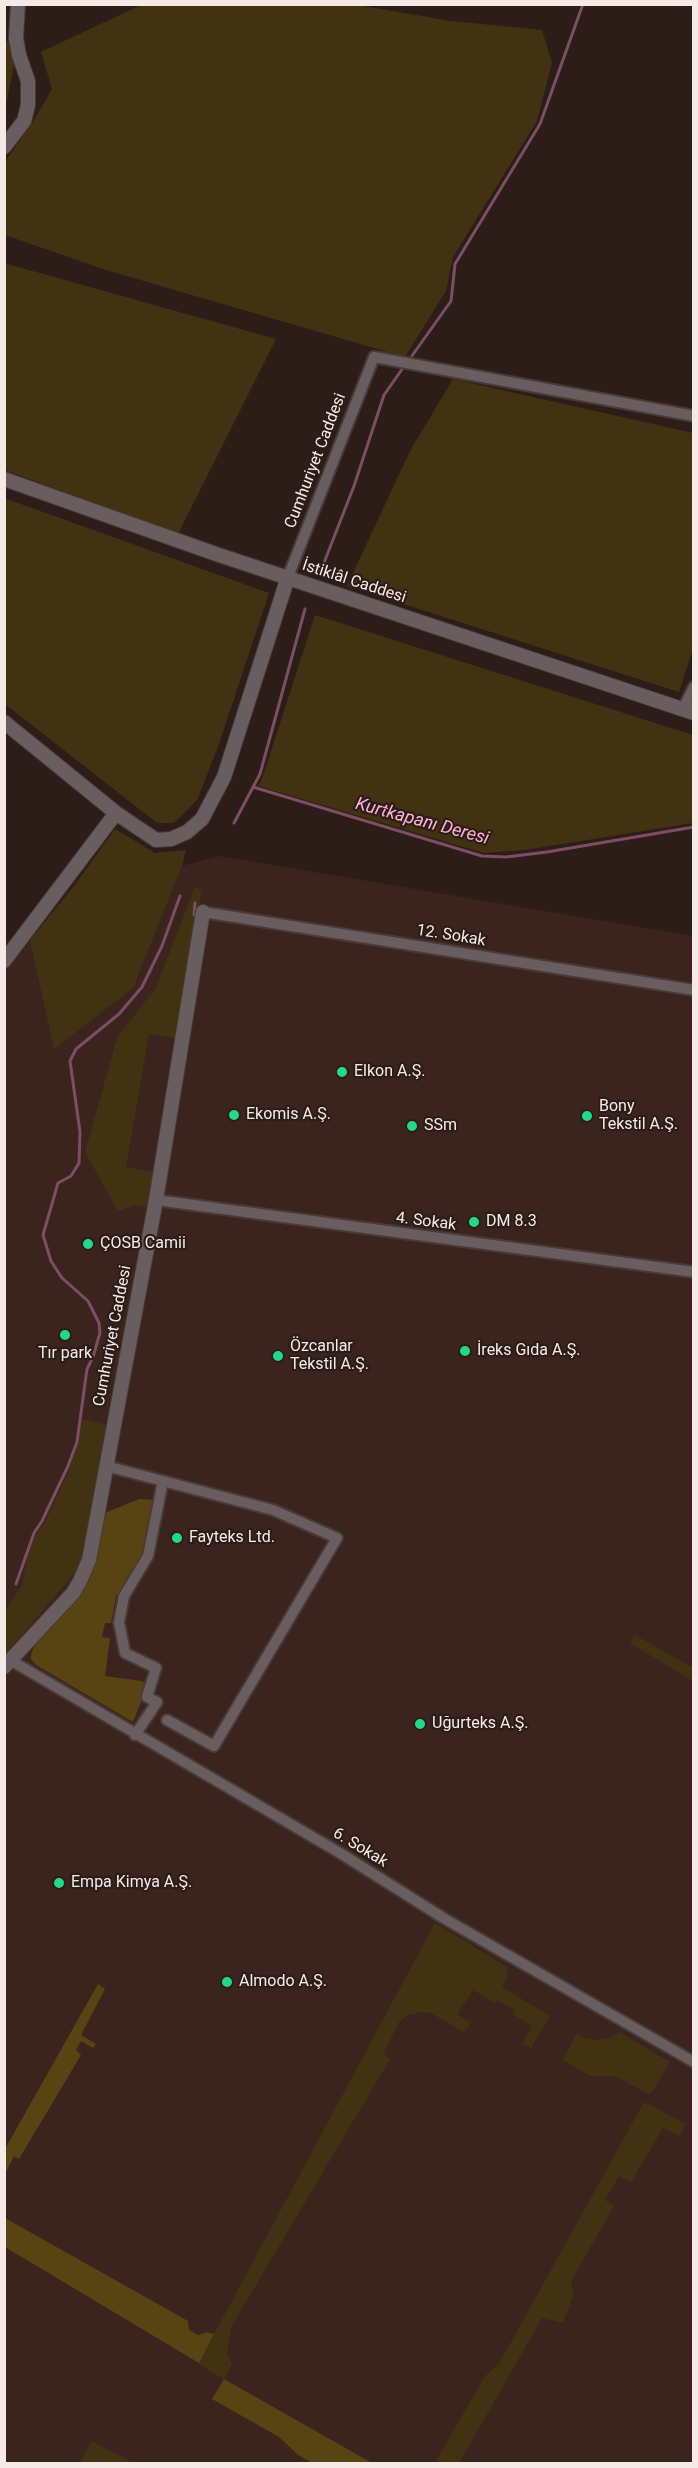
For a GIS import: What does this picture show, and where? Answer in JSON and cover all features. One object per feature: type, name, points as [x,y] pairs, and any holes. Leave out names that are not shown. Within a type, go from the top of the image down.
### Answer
[{"type":"street","points":[[4,147],[24,121],[28,105],[28,81],[16,38],[18,4]]},
{"type":"street","name":"Cumhuriyet Caddesi","points":[[288,577],[374,357],[693,417]]},
{"type":"street","name":"İstiklâl Caddesi","points":[[4,479],[688,711]]},
{"type":"street","points":[[4,722],[116,813],[156,840],[171,839],[187,832],[202,819],[224,777],[288,577]]},
{"type":"street","points":[[688,711],[693,687]]},
{"type":"street","points":[[4,961],[116,813]]},
{"type":"street","name":"Cumhuriyet Caddesi","points":[[8,1664],[73,1593],[81,1581],[93,1543],[156,1200],[203,912]]},
{"type":"street","name":"12. Sokak","points":[[203,912],[693,990]]},
{"type":"street","name":"4. Sokak","points":[[156,1200],[693,1272]]},
{"type":"street","points":[[106,1466],[273,1510],[337,1538],[214,1746],[167,1720]]},
{"type":"street","points":[[135,1735],[157,1702],[147,1698],[156,1668],[125,1653],[119,1622],[124,1596],[148,1556],[163,1481]]},
{"type":"street","name":"6. Sokak","points":[[8,1664],[340,1853],[445,1919],[693,2062]]},
{"type":"shaded area","points":[[141,5],[357,5],[451,21],[542,30],[552,63],[537,121],[453,257],[446,291],[405,357],[106,270],[5,235],[5,162],[52,89],[41,52]]},
{"type":"shaded area","points":[[5,40],[9,42],[14,66],[5,109]]},
{"type":"shaded area","points":[[4,263],[276,339],[178,534],[5,470]]},
{"type":"shaded area","points":[[453,379],[693,433],[693,649],[679,692],[347,586],[410,451]]},
{"type":"shaded area","points":[[4,498],[269,593],[218,747],[197,800],[174,823],[157,823],[5,704]]},
{"type":"shaded area","points":[[315,615],[693,735],[693,823],[525,850],[484,853],[258,786]]},
{"type":"shaded area","points":[[115,829],[155,853],[186,850],[182,866],[133,988],[54,1049],[30,940],[74,886]]},
{"type":"shaded area","points":[[219,856],[693,936],[693,2463],[5,2463],[4,973],[32,938],[54,1048],[133,987],[182,866]]},
{"type":"shaded area","points":[[195,886],[202,891],[175,1038],[149,1034],[126,1167],[153,1172],[147,1207],[135,1205],[118,1211],[85,1152],[117,1038],[157,986]]},
{"type":"shaded area","points":[[83,1419],[107,1425],[81,1561],[76,1571],[5,1655],[5,1610],[22,1586],[27,1558],[35,1536],[45,1522],[69,1471]]},
{"type":"shaded area","points":[[139,1499],[154,1500],[146,1545],[126,1587],[116,1596],[111,1623],[105,1623],[102,1637],[110,1638],[105,1676],[142,1681],[148,1685],[133,1722],[36,1665],[31,1659],[31,1654],[34,1647],[73,1601],[96,1556],[105,1513]]},
{"type":"shaded area","points":[[635,1635],[693,1668],[693,1681],[630,1643]]},
{"type":"shaded area","points":[[435,1923],[507,1967],[507,1977],[502,1987],[550,2016],[531,2048],[522,2044],[532,2026],[514,2015],[515,2010],[498,2000],[495,2003],[473,1990],[457,2014],[471,2023],[464,2032],[431,2013],[408,2015],[399,2022],[383,2054],[390,2059],[231,2327],[227,2353],[232,2364],[224,2379],[198,2364]]},
{"type":"shaded area","points":[[98,1984],[105,1989],[81,2035],[96,2044],[93,2048],[81,2041],[76,2050],[81,2055],[19,2159],[14,2156],[5,2174],[5,2149]]},
{"type":"shaded area","points":[[619,2032],[670,2062],[650,2095],[615,2076],[590,2076],[563,2060],[577,2033],[586,2039],[597,2040],[610,2038]]},
{"type":"shaded area","points":[[644,2102],[686,2124],[680,2136],[663,2128],[631,2182],[619,2176],[605,2200],[614,2206],[572,2279],[574,2293],[563,2323],[542,2318],[459,2463],[436,2461],[485,2376],[499,2364]]},
{"type":"shaded area","points":[[5,2218],[188,2321],[189,2330],[198,2335],[207,2332],[214,2334],[199,2363],[5,2247]]},
{"type":"shaded area","points":[[224,2379],[372,2463],[312,2463],[298,2455],[279,2437],[212,2399]]},
{"type":"shaded area","points":[[91,2441],[129,2460],[127,2463],[80,2463]]},
{"type":"waterway","points":[[409,360],[451,301],[455,264],[540,124],[583,4]]},
{"type":"waterway","points":[[320,573],[354,486],[384,395],[405,365]]},
{"type":"waterway","points":[[234,823],[260,774],[305,609]]},
{"type":"waterway","name":"Kurtkapanı Deresi","points":[[253,787],[482,856],[506,857],[547,852],[694,827]]},
{"type":"waterway","points":[[16,1584],[34,1533],[68,1466],[77,1442],[87,1369],[100,1333],[99,1323],[88,1301],[62,1278],[51,1261],[43,1235],[58,1183],[71,1176],[79,1163],[80,1132],[70,1061],[76,1049],[119,1014],[142,987],[162,946],[180,896]]},
{"type":"waterway","points":[[194,915],[195,903]]},
{"type":"place","name":"Elkon A.Ş.","points":[[342,1072]]},
{"type":"place","name":"Ekomis A.Ş.","points":[[234,1115]]},
{"type":"place","name":"Bony Tekstil A.Ş.","points":[[587,1116]]},
{"type":"place","name":"SSm","points":[[412,1126]]},
{"type":"place","name":"DM 8.3","points":[[474,1222]]},
{"type":"place","name":"ÇOSB Camii","points":[[88,1244]]},
{"type":"place","name":"Tır park","points":[[65,1335]]},
{"type":"place","name":"İreks Gıda A.Ş.","points":[[465,1351]]},
{"type":"place","name":"Özcanlar Tekstil A.Ş.","points":[[278,1356]]},
{"type":"place","name":"Fayteks Ltd.","points":[[177,1538]]},
{"type":"place","name":"Uğurteks A.Ş.","points":[[420,1724]]},
{"type":"place","name":"Empa Kimya A.Ş.","points":[[59,1883]]},
{"type":"place","name":"Almodo A.Ş.","points":[[227,1982]]}]
